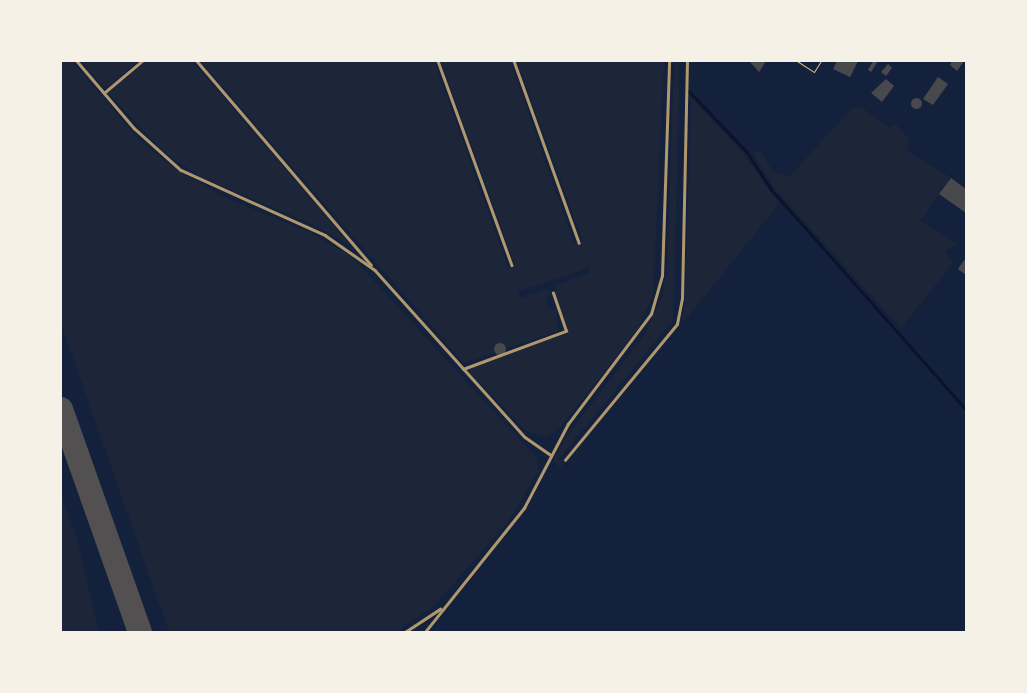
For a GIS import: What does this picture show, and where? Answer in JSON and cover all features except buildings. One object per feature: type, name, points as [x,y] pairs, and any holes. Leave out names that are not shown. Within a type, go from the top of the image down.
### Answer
[{"type":"lane","points":[[77,61],[153,148],[181,170],[325,235],[375,270]]},
{"type":"lane","points":[[104,94],[142,61]]},
{"type":"lane","points":[[197,61],[375,270],[463,369],[525,437],[551,455]]},
{"type":"lane","points":[[438,61],[512,265]]},
{"type":"lane","points":[[514,61],[579,243]]},
{"type":"lane","points":[[425,632],[442,608],[524,508],[568,424],[640,333],[658,297],[669,61]]},
{"type":"lane","points":[[565,460],[677,324],[682,299],[686,61]]},
{"type":"lane","points":[[463,369],[566,331],[553,293]]},
{"type":"lane","points":[[405,632],[442,608]]},
{"type":"path","points":[[797,61],[814,72],[820,61]]},
{"type":"shaded area","points":[[61,61],[72,61],[139,140],[173,167],[224,197],[311,233],[350,255],[537,458],[538,472],[509,520],[435,605],[396,632],[169,632],[61,323]]},
{"type":"shaded area","points":[[81,61],[138,61],[109,87],[102,86]]},
{"type":"shaded area","points":[[146,61],[192,61],[352,247],[312,224],[201,177],[165,153],[108,93]]},
{"type":"shaded area","points":[[434,61],[508,268],[515,265],[441,61],[510,61],[574,243],[583,242],[517,61],[664,61],[653,294],[638,329],[561,426],[546,437],[526,431],[470,372],[472,367],[569,332],[555,291],[557,285],[590,273],[588,268],[518,291],[521,298],[547,289],[550,293],[545,301],[549,309],[557,311],[558,331],[464,363],[201,62]]},
{"type":"shaded area","points":[[674,61],[680,61],[673,320],[558,460],[563,464],[560,468],[554,461],[564,440],[645,334],[662,297],[667,269]]},
{"type":"shaded area","points":[[691,97],[742,152],[779,204],[681,325],[685,303]]},
{"type":"shaded area","points":[[861,107],[890,128],[896,124],[909,139],[907,151],[950,177],[920,221],[957,244],[945,252],[954,262],[901,328],[774,188],[753,152],[761,152],[773,172],[790,176],[852,108]]},
{"type":"shaded area","points":[[61,495],[76,536],[99,632],[61,632]]},
{"type":"waterway","points":[[689,91],[747,152],[772,190],[966,409]]},
{"type":"taxiway","points":[[61,409],[140,632]]}]
